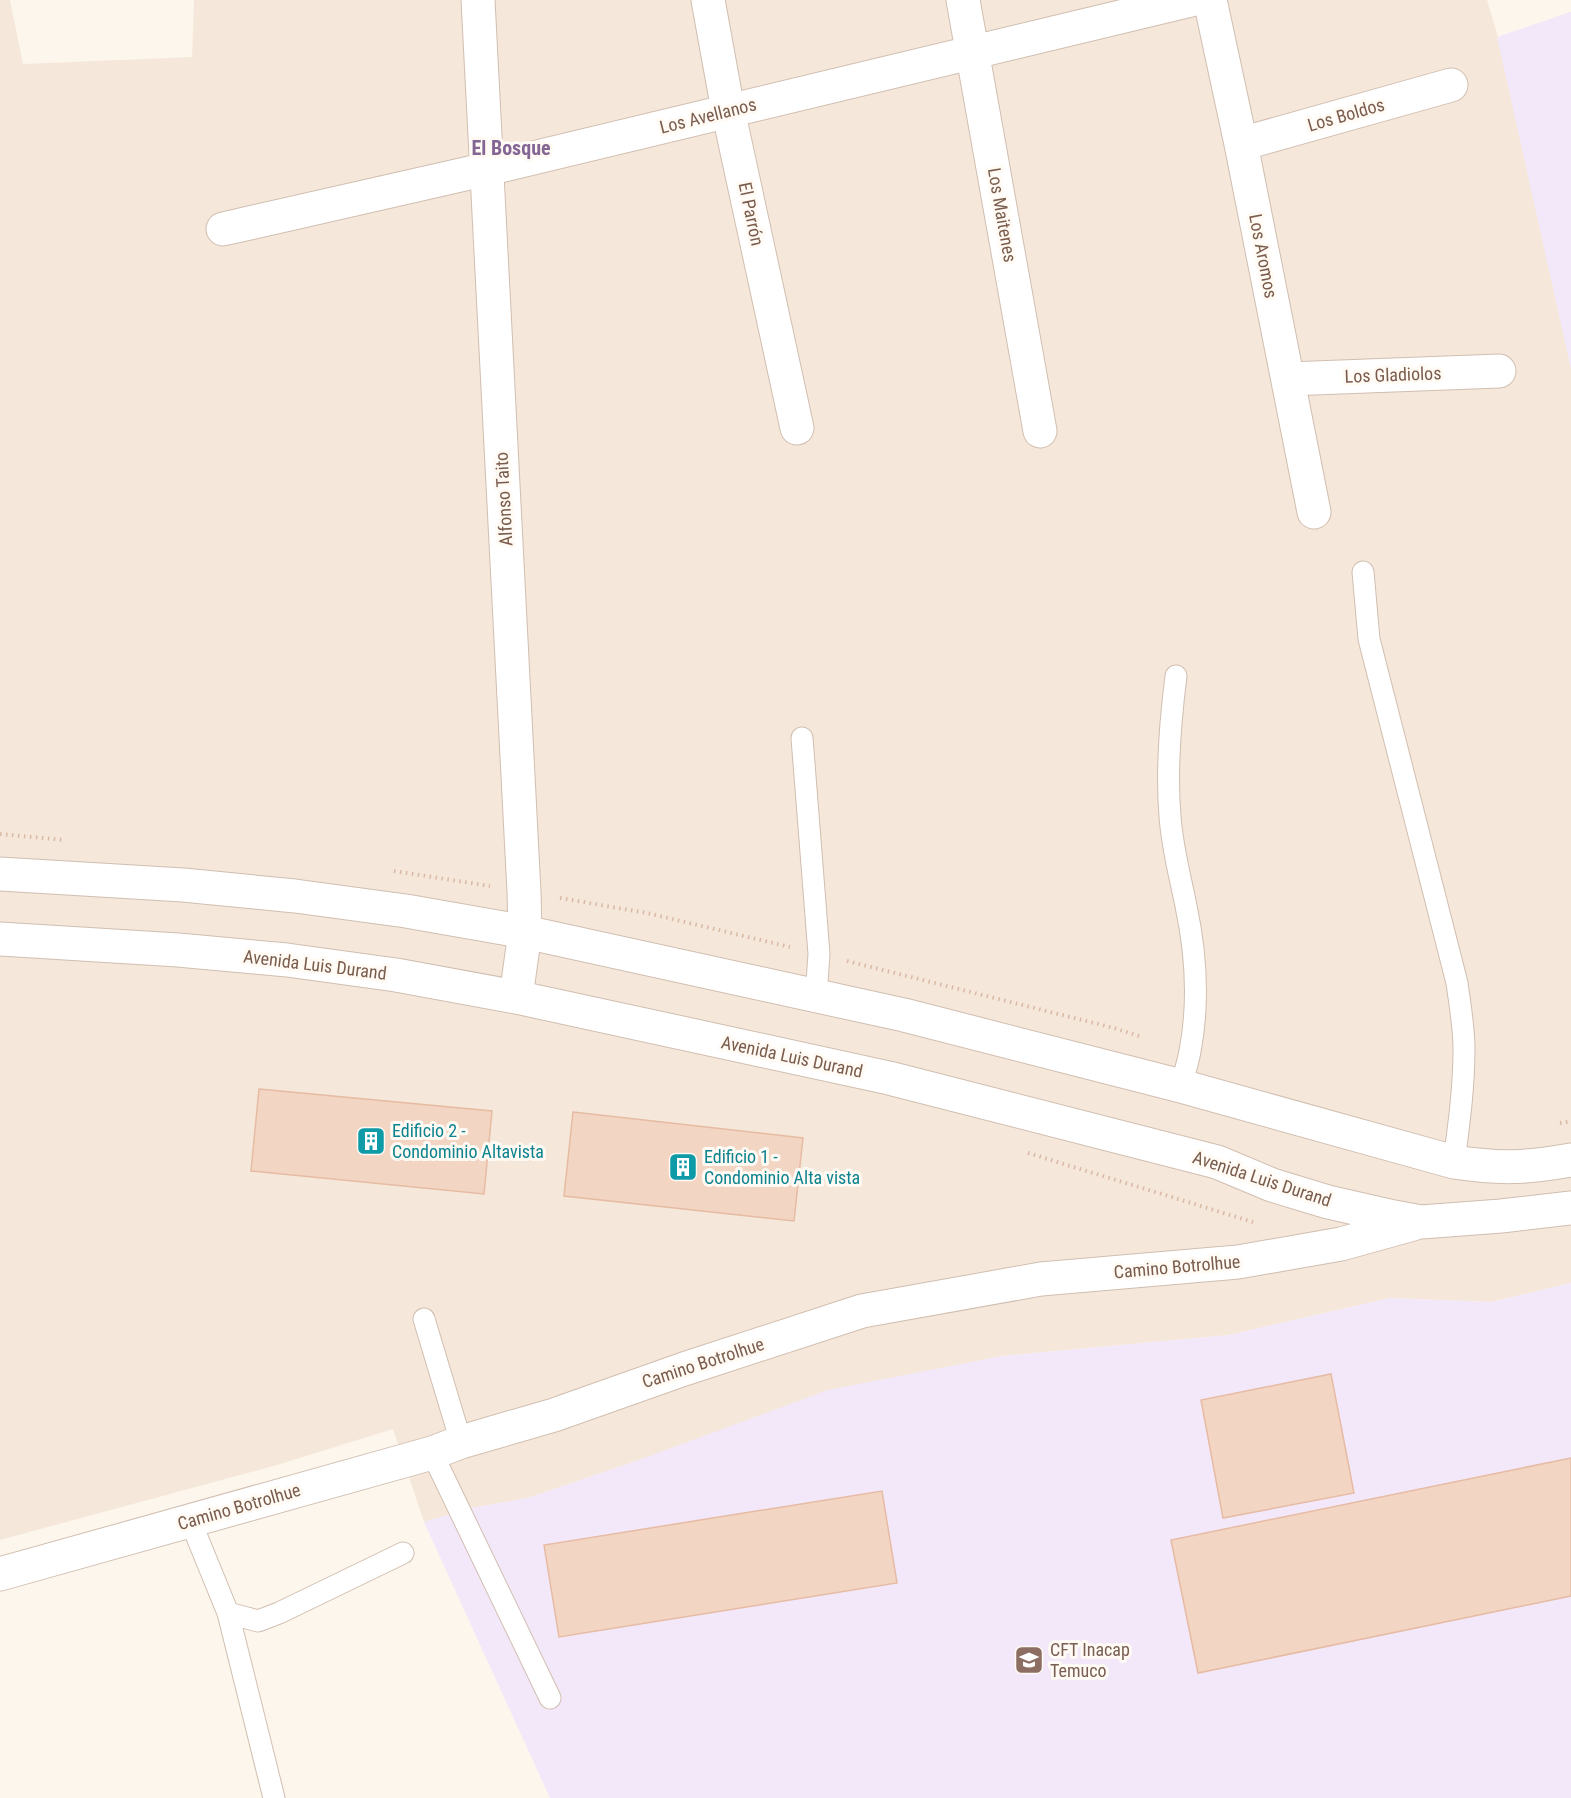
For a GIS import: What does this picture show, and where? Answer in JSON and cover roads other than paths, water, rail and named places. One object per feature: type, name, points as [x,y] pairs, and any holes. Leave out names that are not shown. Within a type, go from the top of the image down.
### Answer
[{"type":"street","name":"Alfonso Taito","points":[[478,0],[525,932],[516,997]]},
{"type":"street","name":"El Parrón","points":[[708,0],[728,110],[797,428]]},
{"type":"street","name":"Los Maitenes","points":[[963,0],[1040,431]]},
{"type":"street","name":"Los Avellanos","points":[[223,229],[487,169],[1191,0]]},
{"type":"street","name":"Los Aromos","points":[[1210,0],[1242,144],[1314,512]]},
{"type":"street","name":"Los Boldos","points":[[1242,144],[1451,85]]},
{"type":"street","name":"Los Gladiolos","points":[[1288,379],[1499,371]]},
{"type":"street","points":[[0,874],[183,885],[295,896],[406,911],[525,932],[904,1015],[1181,1086],[1454,1162],[1482,1167],[1508,1168],[1533,1167],[1571,1160]]},
{"type":"street","name":"Avenida Luis Durand","points":[[0,939],[178,950],[287,960],[396,975],[516,997],[889,1078],[1217,1162],[1272,1185],[1328,1202],[1421,1222],[1571,1208]]},
{"type":"street","name":"Camino Botrolhue","points":[[0,1574],[447,1448],[862,1311],[1041,1279],[1238,1262],[1341,1244],[1421,1222]]},
{"type":"lane","points":[[1363,572],[1369,639],[1457,983],[1462,1015],[1463,1077],[1454,1162]]},
{"type":"lane","points":[[1176,676],[1168,759],[1170,817],[1176,865],[1191,940],[1195,995],[1190,1052],[1181,1086]]},
{"type":"lane","points":[[802,738],[819,954],[816,996]]},
{"type":"lane","points":[[424,1319],[447,1448],[550,1698]]},
{"type":"lane","points":[[190,1520],[228,1613],[274,1798]]},
{"type":"lane","points":[[228,1613],[258,1621],[403,1553]]},
{"type":"place","name":"Edificio 2 - Condominio Altavista","points":[[371,1141]]},
{"type":"place","name":"Edificio 1 - Condominio Alta vista","points":[[683,1167]]},
{"type":"place","name":"CFT Inacap Temuco","points":[[1029,1660]]},
{"type":"district","name":"El Bosque","points":[[511,148]]}]
